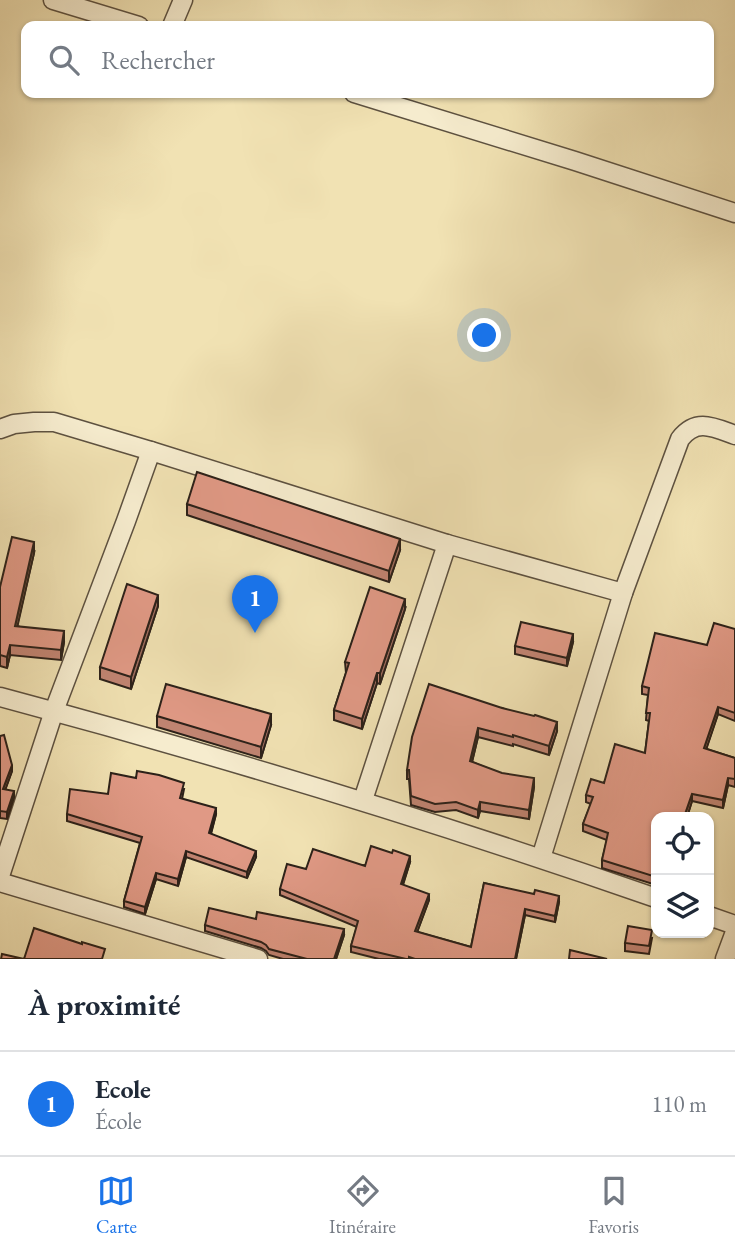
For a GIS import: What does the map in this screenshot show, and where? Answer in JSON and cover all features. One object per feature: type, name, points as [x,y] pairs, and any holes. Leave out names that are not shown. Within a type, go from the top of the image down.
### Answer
[{"type":"street","points":[[53,0],[122,21]]},
{"type":"street","points":[[174,21],[183,0]]},
{"type":"street","points":[[370,98],[735,213]]},
{"type":"street","points":[[0,429],[14,424],[54,422],[446,544],[623,593]]},
{"type":"street","points":[[541,858],[623,593],[680,439],[691,427],[701,426],[735,435]]},
{"type":"street","points":[[151,451],[54,711],[0,879],[258,959]]},
{"type":"street","points":[[363,800],[446,544]]},
{"type":"street","points":[[0,697],[363,800],[651,896]]},
{"type":"street","points":[[714,918],[735,925]]},
{"type":"street","points":[[725,959],[735,932]]},
{"type":"building","points":[[197,472],[400,539],[389,571],[187,504]]},
{"type":"building","points":[[12,537],[34,542],[15,626],[64,631],[61,650],[10,645],[7,657],[0,655],[0,587]]},
{"type":"building","points":[[127,584],[158,595],[131,677],[100,667]]},
{"type":"building","points":[[370,587],[405,599],[362,719],[334,710],[349,663],[345,662]]},
{"type":"building","points":[[521,622],[573,634],[567,658],[515,646]]},
{"type":"building","points":[[714,623],[735,629],[735,713],[718,707],[704,748],[735,758],[735,779],[728,778],[723,800],[692,794],[686,812],[651,812],[651,875],[602,860],[608,833],[583,824],[593,797],[586,795],[591,779],[604,783],[615,744],[645,753],[650,713],[646,713],[649,688],[642,686],[655,633],[707,645]]},
{"type":"building","points":[[166,684],[271,714],[261,747],[157,716]]},
{"type":"building","points":[[429,684],[502,708],[557,722],[549,746],[478,728],[470,761],[502,773],[534,778],[529,810],[480,802],[478,810],[456,802],[435,804],[411,796],[407,770],[412,737]]},
{"type":"building","points":[[4,735],[12,765],[3,789],[14,791],[7,812],[0,811],[0,736]]},
{"type":"building","points":[[137,771],[184,783],[180,798],[216,808],[209,833],[256,851],[247,872],[186,851],[178,879],[156,873],[145,907],[124,901],[142,837],[67,814],[70,789],[108,794],[111,773],[136,778]]},
{"type":"building","points":[[371,846],[410,856],[401,884],[429,894],[415,931],[471,947],[484,883],[534,894],[535,890],[559,896],[555,916],[525,909],[515,959],[406,959],[351,946],[358,921],[280,889],[287,864],[306,869],[313,849],[365,866]]},
{"type":"building","points":[[209,908],[256,919],[257,912],[344,929],[334,959],[307,959],[269,949],[261,942],[205,925]]},
{"type":"building","points":[[628,926],[651,930],[649,946],[625,943]]},
{"type":"building","points":[[34,928],[105,949],[102,959],[24,959]]},
{"type":"building","points":[[570,950],[607,959],[569,959]]},
{"type":"building","points":[[2,954],[24,959],[1,959]]},
{"type":"place","name":"Ecole","points":[[255,633]]}]
